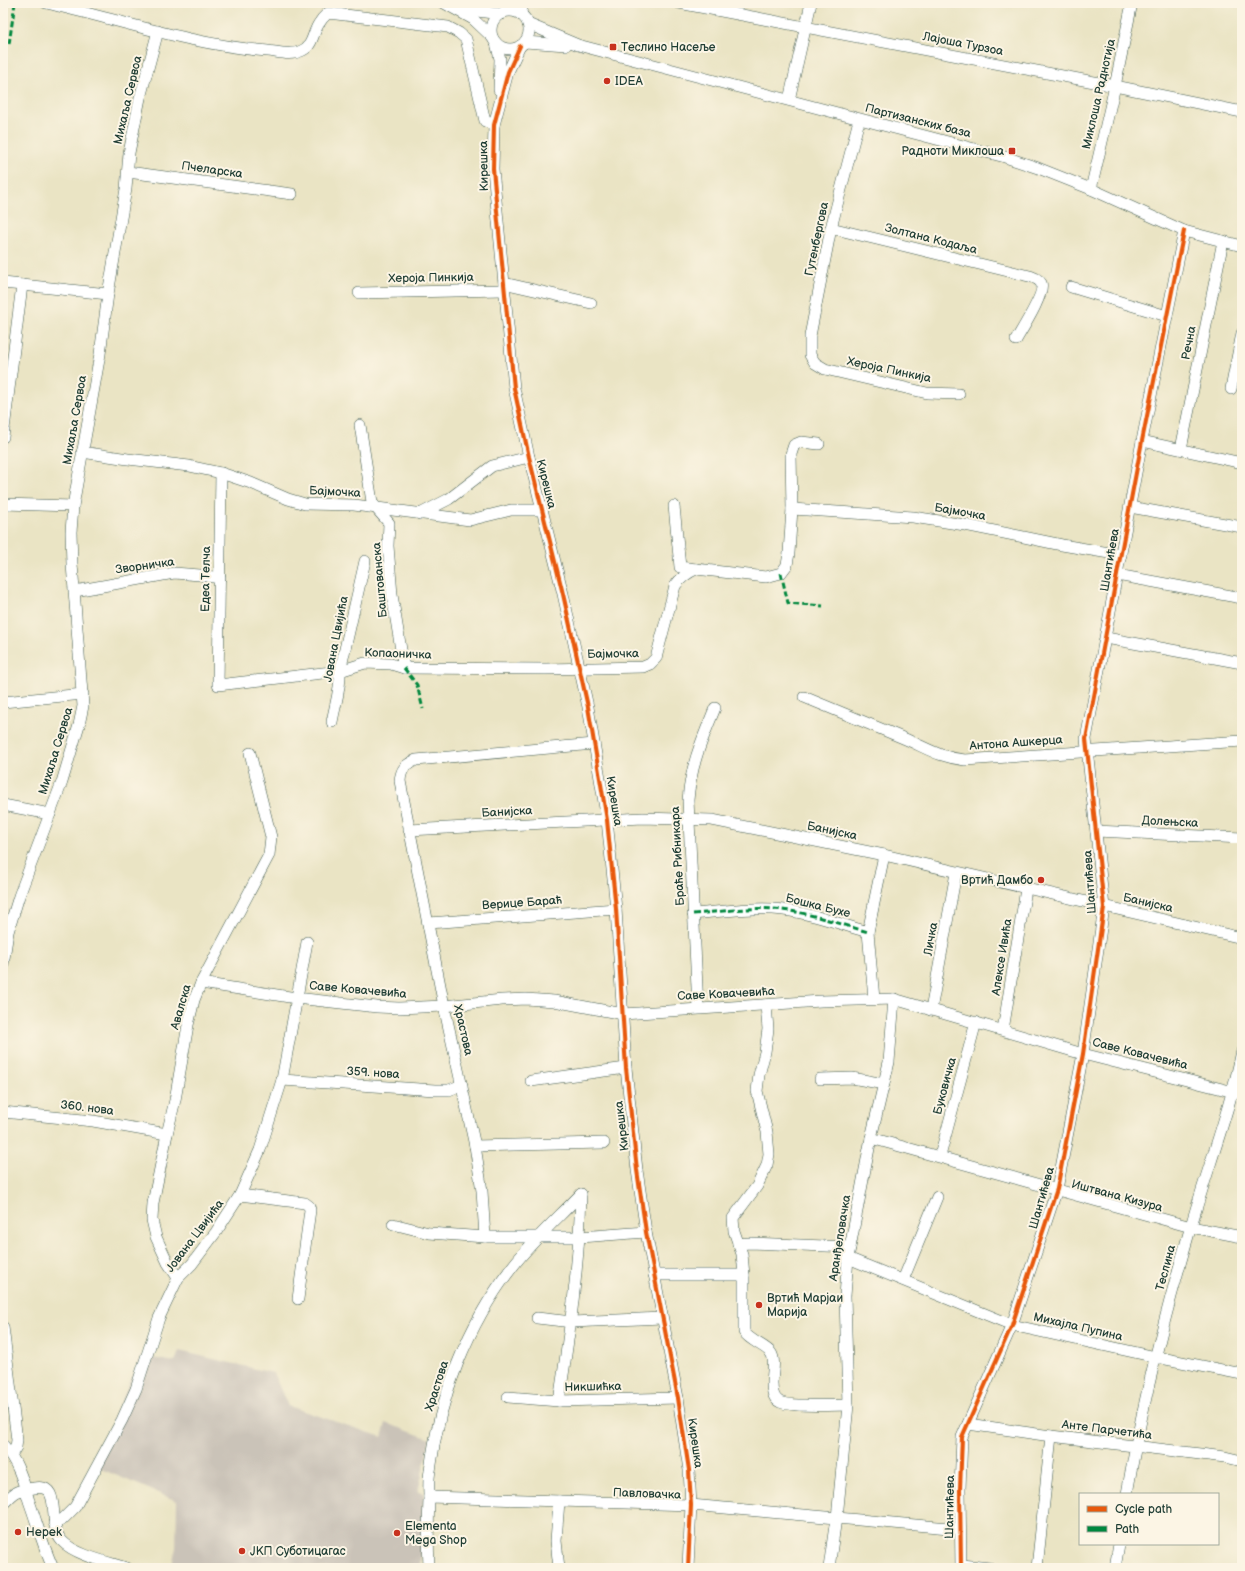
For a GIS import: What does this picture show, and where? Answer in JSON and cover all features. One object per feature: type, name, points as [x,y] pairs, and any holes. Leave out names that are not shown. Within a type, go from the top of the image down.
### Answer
[{"type":"street","points":[[46,3],[212,44],[292,54],[308,48],[319,22],[328,13],[448,27],[466,39],[485,121],[494,125]]},
{"type":"street","points":[[444,3],[473,19],[501,47],[514,49],[522,44],[529,32],[528,24],[521,15],[514,12],[506,10],[477,11],[451,3]]},
{"type":"street","points":[[521,15],[522,3]]},
{"type":"street","name":"Лајоша Турзоа","points":[[679,3],[1115,86],[1242,112]]},
{"type":"street","points":[[789,100],[811,3]]},
{"type":"street","name":"Миклоша Раднотија","points":[[1091,189],[1115,86],[1132,3]]},
{"type":"street","points":[[494,40],[491,30],[492,24],[496,18],[506,10]]},
{"type":"street","name":"Партизанских база","points":[[528,24],[578,45],[789,100],[859,120],[1005,156],[1091,189],[1184,232],[1242,246]]},
{"type":"street","name":"Михаља Сервоа","points":[[3,965],[8,932],[19,896],[62,782],[79,725],[83,706],[71,532],[82,452],[100,354],[108,294],[128,172],[129,153],[139,105],[158,31]]},
{"type":"street","name":"Кирешка","points":[[494,40],[500,59],[499,104]]},
{"type":"street","name":"Кирешка","points":[[522,44],[511,66],[494,125],[493,169],[503,286],[514,388],[529,457],[580,668],[607,820],[616,909],[626,1068],[637,1170],[646,1232],[678,1398],[689,1470],[691,1505],[688,1568]]},
{"type":"street","name":"Партизанских база","points":[[522,44],[578,45]]},
{"type":"street","name":"Гутенбергова","points":[[815,364],[810,355],[810,336],[832,228],[859,120]]},
{"type":"street","name":"Пчеларска","points":[[128,172],[292,194]]},
{"type":"street","name":"Золтана Кодаља","points":[[832,228],[1024,275],[1038,280],[1042,284],[1043,289],[1016,340]]},
{"type":"street","name":"Шантићева","points":[[961,1566],[960,1489],[962,1437],[1012,1325],[1057,1190],[1083,1054],[1104,907],[1086,752],[1088,722],[1106,638],[1142,441],[1184,232]]},
{"type":"street","name":"Речна","points":[[1181,449],[1222,241]]},
{"type":"street","points":[[3,283],[108,294]]},
{"type":"street","points":[[3,438],[22,285]]},
{"type":"street","name":"Хероја Пинкија","points":[[359,293],[503,286],[591,303]]},
{"type":"street","points":[[1071,287],[1167,316]]},
{"type":"street","points":[[1231,389],[1242,333]]},
{"type":"street","name":"Хероја Пинкија","points":[[815,364],[824,368],[927,393],[959,394]]},
{"type":"street","name":"Баштованска","points":[[360,425],[372,502],[389,523],[388,546],[392,595],[404,668]]},
{"type":"street","points":[[1142,441],[1242,462]]},
{"type":"street","points":[[680,566],[766,577],[781,573],[786,565],[792,509],[791,454],[794,445],[802,442],[819,444]]},
{"type":"street","name":"Бајмочка","points":[[82,452],[189,466],[221,473],[305,504],[354,505],[470,520],[511,510],[542,510]]},
{"type":"street","points":[[420,514],[449,499],[492,466],[529,457]]},
{"type":"street","name":"Едеа Телча","points":[[218,685],[221,473]]},
{"type":"street","points":[[3,504],[74,506]]},
{"type":"street","name":"Бајмочка","points":[[580,668],[643,667],[650,664],[656,658],[675,586],[680,579],[674,506]]},
{"type":"street","points":[[1130,507],[1242,526]]},
{"type":"street","name":"Бајмочка","points":[[792,509],[913,517],[965,525],[1062,545],[1121,555]]},
{"type":"street","name":"Јована Цвијића","points":[[332,722],[336,699],[341,683],[340,671],[365,561]]},
{"type":"street","points":[[680,579],[688,572],[696,569]]},
{"type":"street","name":"Зворничка","points":[[75,591],[174,573],[220,578]]},
{"type":"street","points":[[1117,576],[1242,598]]},
{"type":"street","points":[[1106,638],[1242,662]]},
{"type":"street","name":"Копаоничка","points":[[218,685],[340,671],[365,663],[391,664],[404,668],[580,668]]},
{"type":"street","points":[[3,702],[83,694]]},
{"type":"street","name":"Антона Ашкерца","points":[[804,697],[948,758],[979,760],[1242,742]]},
{"type":"street","name":"Браће Рибникара","points":[[698,1008],[688,800],[694,760],[715,708]]},
{"type":"street","points":[[409,830],[400,781],[401,771],[407,764],[416,760],[594,744]]},
{"type":"street","name":"Авалска","points":[[178,1278],[168,1263],[156,1237],[152,1220],[153,1203],[194,1000],[269,855],[271,837],[250,753]]},
{"type":"street","name":"Михаља Сервоа","points":[[3,805],[50,814]]},
{"type":"street","name":"Банијска","points":[[409,830],[643,818],[712,820],[884,855],[956,873],[1242,938]]},
{"type":"street","name":"Храстова","points":[[409,830],[429,923],[444,1006],[475,1146],[482,1191],[485,1237]]},
{"type":"street","name":"Долењска","points":[[1096,831],[1242,838]]},
{"type":"street","points":[[874,999],[868,932],[884,855]]},
{"type":"street","name":"Личка","points":[[931,1010],[956,873]]},
{"type":"street","name":"Алексе Ивића","points":[[1003,1030],[1026,889]]},
{"type":"street","name":"Верице Бараћ","points":[[429,923],[616,909]]},
{"type":"street","name":"Бошка Бухе","points":[[694,914],[774,909],[795,912],[868,932]]},
{"type":"street","name":"Јована Цвијића","points":[[54,1523],[62,1520],[75,1507],[122,1420],[136,1389],[159,1318],[178,1278],[192,1264],[216,1232],[240,1195],[260,1150],[282,1080],[307,942]]},
{"type":"street","name":"Саве Ковачевића","points":[[202,983],[296,998],[377,1007],[399,1008],[444,1006],[526,999],[554,1002],[623,1014],[698,1008],[894,999],[1083,1054],[1238,1093]]},
{"type":"street","name":"Аранђеловачка","points":[[829,1568],[848,1405],[844,1296],[849,1253],[871,1138],[889,1062],[894,999]]},
{"type":"street","points":[[766,1005],[768,1029],[757,1091],[767,1132],[769,1154],[767,1165],[758,1186],[733,1218],[734,1231],[742,1254],[744,1275],[744,1332],[748,1338],[770,1352],[773,1359],[772,1387],[775,1398],[780,1402],[790,1404],[848,1405]]},
{"type":"street","name":"Буковичка","points":[[940,1156],[976,1022]]},
{"type":"street","name":"Теслина","points":[[1127,1493],[1135,1446],[1156,1357],[1191,1227],[1238,1093],[1242,1051]]},
{"type":"street","points":[[531,1081],[626,1068]]},
{"type":"street","points":[[820,1078],[852,1078],[884,1084]]},
{"type":"street","name":"359. нова","points":[[282,1080],[435,1090],[449,1090],[462,1085]]},
{"type":"street","name":"360. нова","points":[[3,1112],[93,1121],[167,1134]]},
{"type":"street","name":"Иштвана Кизура","points":[[871,1138],[1191,1227],[1242,1237]]},
{"type":"street","points":[[475,1146],[604,1143]]},
{"type":"street","name":"Храстова","points":[[429,1568],[427,1532],[429,1472],[446,1394],[463,1348],[483,1310],[500,1283],[514,1265],[582,1194],[580,1237]]},
{"type":"street","points":[[240,1195],[305,1203],[309,1206],[310,1210],[298,1299]]},
{"type":"street","points":[[903,1280],[937,1197]]},
{"type":"street","points":[[393,1224],[429,1233],[485,1237],[580,1237],[646,1232]]},
{"type":"street","points":[[559,1401],[572,1322],[580,1237]]},
{"type":"street","name":"Михајла Пупина","points":[[738,1244],[750,1243],[849,1253],[903,1280],[1012,1325],[1156,1357],[1242,1374]]},
{"type":"street","points":[[654,1275],[744,1275]]},
{"type":"street","points":[[537,1318],[572,1322],[662,1318]]},
{"type":"street","points":[[3,1327],[17,1440],[16,1447],[12,1455]]},
{"type":"street","name":"Никшићка","points":[[508,1397],[559,1401],[678,1398]]},
{"type":"street","name":"Анте Парчетића","points":[[968,1424],[1051,1436],[1225,1457],[1242,1461]]},
{"type":"street","points":[[1037,1568],[1051,1436]]},
{"type":"street","points":[[3,1445],[12,1455],[19,1468],[46,1552],[53,1568]]},
{"type":"street","points":[[3,1504],[16,1491],[41,1486],[50,1492],[54,1507],[56,1534],[67,1546],[81,1553],[126,1568]]},
{"type":"street","name":"Павловачка","points":[[429,1497],[691,1505],[960,1529]]},
{"type":"street","points":[[559,1501],[556,1541],[559,1568]]},
{"type":"street","points":[[1115,1568],[1119,1545]]},
{"type":"street","points":[[961,1566],[990,1568]]},
{"type":"shaded area","points":[[179,1351],[273,1373],[288,1406],[382,1437],[386,1423],[430,1439],[418,1492],[424,1493],[420,1568],[171,1568],[176,1548],[177,1501],[94,1466],[141,1356],[175,1362]]},
{"type":"marked path","points":[[9,44],[15,3]]},
{"type":"marked path","points":[[781,573],[788,603],[823,606]]},
{"type":"marked path","points":[[404,668],[417,685],[423,709]]},
{"type":"marked path","points":[[693,914],[753,909],[785,910],[821,918],[868,932]]},
{"type":"cycle path","points":[[520,46],[508,72],[494,125],[493,169],[514,388],[588,707],[607,820],[616,909],[626,1068],[637,1170],[646,1232],[678,1398],[689,1470],[691,1505],[688,1568]]},
{"type":"cycle path","points":[[961,1568],[960,1489],[962,1437],[1012,1325],[1057,1189],[1083,1054],[1104,907],[1086,739],[1142,441],[1184,231]]},
{"type":"place","name":"Теслино Насеље","points":[[613,47]]},
{"type":"place","name":"IDEA","points":[[607,81]]},
{"type":"place","name":"Радноти Миклоша","points":[[1012,151]]},
{"type":"place","name":"Вртић Дамбо","points":[[1041,880]]},
{"type":"place","name":"Вртић Марјаи Марија","points":[[759,1305]]},
{"type":"place","name":"Hepek","points":[[18,1532]]},
{"type":"place","name":"Elementa Mega Shop","points":[[397,1533]]},
{"type":"place","name":"ЈКП Суботицагас","points":[[242,1551]]}]
